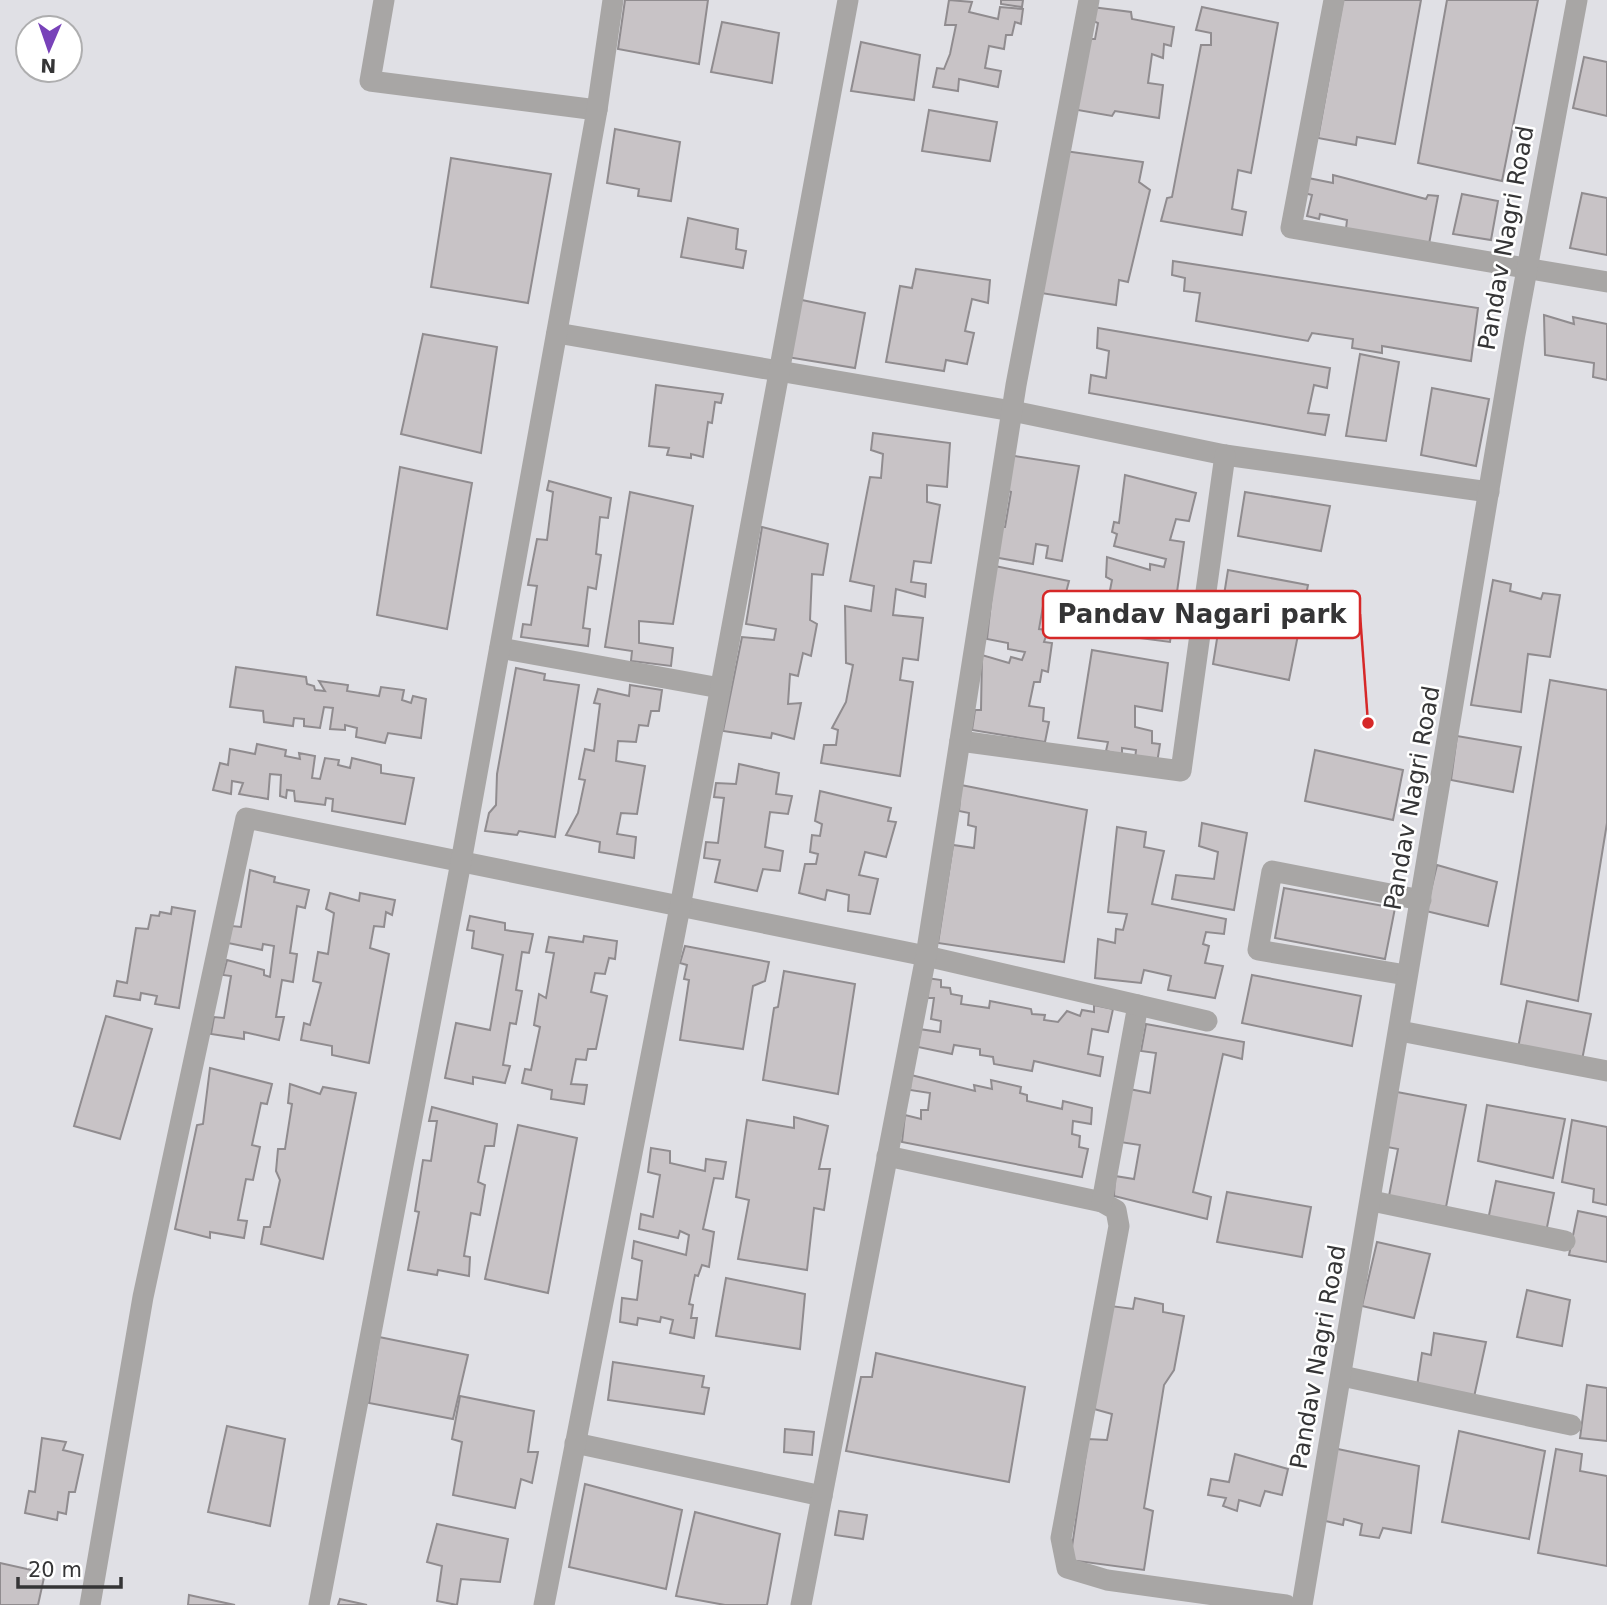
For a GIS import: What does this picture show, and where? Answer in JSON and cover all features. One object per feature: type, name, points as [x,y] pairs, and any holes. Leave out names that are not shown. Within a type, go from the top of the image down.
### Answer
[{"type":"street","points":[[384,0],[370,81],[597,110]]},
{"type":"street","points":[[319,1605],[461,862],[597,110],[613,0]]},
{"type":"street","points":[[544,1605],[680,907],[848,0]]},
{"type":"street","points":[[801,1605],[926,956],[1012,411],[1089,0]]},
{"type":"street","points":[[1334,0],[1291,228],[1607,282]]},
{"type":"street","name":"Pandav Nagri Road","points":[[1302,1605],[1527,267],[1577,0]]},
{"type":"street","points":[[556,333],[1012,411],[1225,455],[1489,492]]},
{"type":"street","points":[[960,741],[1181,771],[1225,455]]},
{"type":"street","points":[[500,648],[720,688]]},
{"type":"street","points":[[90,1605],[143,1297],[246,818],[926,956],[1207,1021]]},
{"type":"street","points":[[1406,975],[1258,950],[1272,871],[1421,900]]},
{"type":"street","points":[[1102,1202],[1138,1005]]},
{"type":"street","points":[[1400,1031],[1607,1071]]},
{"type":"street","points":[[887,1156],[1102,1202],[1116,1210],[1119,1226],[1061,1538],[1067,1568],[1107,1580],[1286,1605]]},
{"type":"street","points":[[1371,1201],[1565,1241]]},
{"type":"street","points":[[1342,1376],[1571,1425]]},
{"type":"street","points":[[575,1443],[822,1496]]},
{"type":"building","points":[[625,0],[708,0],[699,64],[618,49]]},
{"type":"building","points":[[949,0],[972,2],[969,12],[998,19],[1000,7],[1023,9],[1021,24],[1015,22],[1012,35],[1006,35],[1004,49],[989,46],[985,68],[1001,71],[998,87],[959,79],[958,91],[933,87],[937,68],[944,69],[950,54],[956,25],[945,25]]},
{"type":"building","points":[[1001,0],[1023,0],[1022,7],[1001,4]]},
{"type":"building","points":[[1343,0],[1421,0],[1395,144],[1357,137],[1356,145],[1318,138]]},
{"type":"building","points":[[1447,0],[1538,0],[1502,181],[1418,163]]},
{"type":"building","points":[[1092,7],[1131,12],[1132,19],[1174,27],[1171,46],[1164,44],[1163,58],[1152,54],[1148,83],[1163,85],[1159,118],[1115,111],[1112,116],[1072,109],[1086,39],[1095,39],[1098,23],[1091,20]]},
{"type":"building","points":[[1202,7],[1278,23],[1251,173],[1238,170],[1232,209],[1246,212],[1242,235],[1161,221],[1167,198],[1172,197],[1201,45],[1211,45],[1211,33],[1196,30]]},
{"type":"building","points":[[722,22],[779,33],[772,83],[711,72]]},
{"type":"building","points":[[861,42],[920,55],[914,100],[851,91]]},
{"type":"building","points":[[1584,57],[1607,62],[1607,116],[1573,108]]},
{"type":"building","points":[[929,110],[997,122],[990,161],[922,151]]},
{"type":"building","points":[[615,129],[680,142],[671,201],[638,196],[639,189],[607,183]]},
{"type":"building","points":[[1065,151],[1143,162],[1139,182],[1150,190],[1128,282],[1119,280],[1116,305],[1041,293]]},
{"type":"building","points":[[451,158],[551,174],[528,303],[431,287]]},
{"type":"building","points":[[1333,175],[1426,199],[1428,195],[1438,196],[1429,244],[1346,229],[1347,220],[1320,214],[1319,219],[1307,216],[1312,195],[1304,193],[1308,178],[1333,183]]},
{"type":"building","points":[[1582,193],[1607,198],[1607,255],[1570,248]]},
{"type":"building","points":[[1462,194],[1498,201],[1491,240],[1453,234]]},
{"type":"building","points":[[688,218],[738,229],[736,249],[746,251],[743,268],[681,257]]},
{"type":"building","points":[[1173,261],[1478,308],[1471,361],[1382,346],[1382,353],[1352,348],[1353,339],[1312,333],[1308,341],[1196,321],[1200,293],[1184,291],[1185,278],[1172,275]]},
{"type":"building","points":[[916,269],[990,280],[988,303],[972,299],[965,331],[974,333],[967,364],[946,360],[944,371],[886,362],[900,286],[912,288]]},
{"type":"building","points":[[797,299],[865,313],[855,368],[787,357]]},
{"type":"building","points":[[1544,315],[1574,324],[1573,317],[1607,324],[1607,380],[1593,377],[1594,363],[1545,355]]},
{"type":"building","points":[[1098,328],[1330,368],[1327,388],[1314,385],[1308,413],[1329,415],[1325,435],[1089,393],[1091,375],[1106,378],[1109,351],[1097,348]]},
{"type":"building","points":[[423,334],[497,347],[481,453],[401,434]]},
{"type":"building","points":[[1360,354],[1399,362],[1386,441],[1346,436]]},
{"type":"building","points":[[656,385],[723,394],[721,403],[715,402],[712,423],[708,422],[703,457],[691,454],[691,458],[667,455],[669,448],[649,446]]},
{"type":"building","points":[[1432,388],[1489,399],[1476,466],[1421,455]]},
{"type":"building","points":[[873,433],[950,443],[947,487],[927,485],[927,502],[940,505],[931,563],[914,561],[911,582],[926,584],[925,597],[896,589],[893,615],[923,618],[918,660],[903,658],[900,680],[913,682],[900,776],[821,763],[824,745],[836,745],[838,730],[832,728],[846,702],[853,665],[846,663],[845,606],[871,611],[874,586],[850,581],[870,477],[881,478],[883,454],[871,450]]},
{"type":"building","points":[[1008,455],[1079,466],[1062,561],[1046,558],[1048,546],[1036,544],[1033,564],[993,557],[997,527],[1005,527],[1011,492],[1003,489]]},
{"type":"building","points":[[400,467],[472,483],[447,629],[377,615]]},
{"type":"building","points":[[1125,475],[1196,493],[1189,521],[1176,519],[1170,540],[1184,542],[1170,642],[1139,638],[1141,625],[1118,622],[1117,628],[1103,626],[1112,580],[1106,577],[1107,557],[1150,570],[1150,564],[1164,567],[1166,559],[1114,546],[1117,534],[1112,532],[1114,522],[1119,523]]},
{"type":"building","points":[[549,481],[611,498],[608,518],[600,517],[596,554],[601,555],[596,589],[588,587],[583,628],[590,629],[588,646],[521,637],[523,624],[531,625],[537,586],[528,585],[537,539],[547,540],[553,492],[547,490]]},
{"type":"building","points":[[630,492],[693,506],[673,624],[639,621],[639,643],[673,648],[671,666],[631,661],[632,651],[605,647]]},
{"type":"building","points":[[1245,492],[1330,506],[1321,551],[1238,536]]},
{"type":"building","points":[[762,527],[828,544],[823,575],[812,574],[810,620],[817,624],[811,656],[803,653],[798,676],[790,674],[788,704],[801,703],[794,739],[772,733],[771,738],[723,731],[742,637],[774,640],[776,629],[746,624]]},
{"type":"building","points":[[995,566],[1069,581],[1062,608],[1043,606],[1039,629],[1048,630],[1044,642],[1052,643],[1048,672],[1042,670],[1040,682],[1034,682],[1029,706],[1044,708],[1043,721],[1049,722],[1045,742],[972,730],[975,710],[981,710],[982,655],[1009,663],[1011,657],[1022,660],[1025,652],[1008,649],[1008,643],[987,639]]},
{"type":"building","points":[[1228,570],[1308,585],[1289,680],[1213,664]]},
{"type":"building","points":[[1493,580],[1511,584],[1510,591],[1541,599],[1543,593],[1560,595],[1550,657],[1528,654],[1521,712],[1471,705]]},
{"type":"building","points":[[1092,650],[1168,663],[1162,711],[1135,706],[1135,727],[1152,731],[1152,743],[1160,744],[1157,763],[1135,759],[1136,750],[1122,748],[1122,755],[1106,751],[1108,742],[1078,738]]},
{"type":"building","points":[[236,667],[306,677],[307,684],[314,686],[315,690],[325,691],[319,681],[348,685],[347,691],[379,696],[381,687],[404,690],[402,700],[411,703],[413,696],[426,699],[421,738],[388,733],[385,743],[356,737],[357,728],[345,725],[345,730],[330,729],[333,708],[324,707],[320,728],[304,726],[304,719],[294,718],[293,726],[264,722],[263,711],[230,707]]},
{"type":"building","points":[[516,668],[545,674],[544,680],[579,685],[555,837],[519,831],[517,835],[485,831],[489,813],[496,805],[497,774]]},
{"type":"building","points":[[1550,680],[1607,690],[1607,823],[1578,1001],[1501,984]]},
{"type":"building","points":[[630,685],[662,690],[659,711],[651,711],[648,726],[639,725],[636,742],[618,741],[616,761],[645,766],[637,814],[621,813],[617,834],[636,837],[634,858],[599,852],[600,842],[566,835],[578,813],[585,780],[579,779],[585,749],[594,751],[600,704],[594,703],[598,689],[629,696]]},
{"type":"building","points":[[1457,736],[1521,747],[1513,792],[1451,780]]},
{"type":"building","points":[[257,744],[286,750],[285,756],[300,759],[299,753],[315,756],[312,778],[320,779],[325,758],[339,760],[338,765],[350,768],[352,758],[381,765],[381,773],[414,778],[405,824],[332,811],[333,799],[326,798],[325,805],[295,801],[294,791],[287,790],[286,798],[280,796],[281,775],[270,774],[268,799],[239,794],[243,783],[232,781],[231,794],[213,790],[220,763],[228,765],[230,749],[255,754]]},
{"type":"building","points":[[1315,750],[1403,770],[1393,820],[1305,801]]},
{"type":"building","points":[[739,764],[779,773],[776,794],[792,796],[788,814],[770,812],[765,847],[783,851],[780,871],[763,869],[757,891],[715,882],[720,860],[704,858],[706,842],[718,843],[724,798],[714,797],[716,783],[736,784]]},
{"type":"building","points":[[961,785],[1087,810],[1064,962],[938,943],[953,845],[974,848],[976,827],[968,825],[969,813],[959,811]]},
{"type":"building","points":[[820,791],[891,808],[888,821],[896,822],[886,857],[865,852],[859,875],[878,879],[870,914],[848,911],[849,895],[827,890],[825,900],[799,893],[805,864],[816,864],[818,854],[810,852],[812,835],[820,836],[822,824],[815,821]]},
{"type":"building","points":[[1202,823],[1247,833],[1234,910],[1172,899],[1176,875],[1214,879],[1218,852],[1199,846]]},
{"type":"building","points":[[1117,827],[1146,832],[1144,847],[1164,851],[1152,904],[1226,919],[1224,934],[1206,932],[1203,944],[1209,946],[1205,963],[1223,966],[1215,998],[1168,990],[1171,976],[1144,970],[1141,983],[1095,978],[1098,939],[1115,943],[1116,929],[1123,930],[1127,914],[1108,912]]},
{"type":"building","points":[[1437,865],[1497,882],[1488,926],[1426,911]]},
{"type":"building","points":[[250,870],[275,877],[274,882],[309,890],[305,908],[297,906],[290,953],[297,954],[293,982],[282,980],[276,1017],[284,1017],[279,1040],[244,1032],[244,1039],[211,1034],[214,1017],[224,1018],[231,976],[223,975],[227,960],[264,970],[264,975],[270,977],[274,946],[263,944],[262,950],[228,943],[232,926],[241,927]]},
{"type":"building","points":[[1284,888],[1395,908],[1385,959],[1275,938]]},
{"type":"building","points":[[330,893],[359,901],[360,893],[395,900],[392,915],[386,912],[384,927],[374,926],[370,948],[389,954],[369,1063],[332,1055],[332,1046],[301,1040],[304,1023],[310,1025],[321,983],[313,981],[318,952],[328,954],[334,913],[326,909]]},
{"type":"building","points":[[172,907],[195,911],[179,1008],[155,1004],[157,996],[141,993],[140,1000],[114,996],[117,981],[127,983],[136,928],[148,929],[151,915],[159,916],[160,912],[171,914]]},
{"type":"building","points":[[470,916],[505,923],[505,930],[533,934],[529,953],[522,952],[516,990],[522,991],[516,1024],[510,1023],[503,1065],[510,1066],[505,1083],[473,1077],[473,1084],[445,1078],[456,1023],[490,1030],[503,955],[472,948],[474,931],[467,930]]},
{"type":"building","points":[[584,936],[617,941],[615,959],[609,958],[605,974],[595,973],[591,992],[607,996],[596,1049],[588,1049],[586,1060],[576,1059],[571,1084],[587,1085],[584,1104],[551,1099],[552,1090],[522,1083],[525,1069],[531,1070],[540,1027],[534,1025],[539,994],[546,998],[554,953],[546,952],[549,937],[583,942]]},
{"type":"building","points":[[685,946],[769,962],[765,981],[753,986],[743,1049],[680,1040],[689,980],[684,979],[687,965],[680,963]]},
{"type":"building","points":[[784,971],[855,984],[838,1094],[763,1080],[774,1008],[778,1007]]},
{"type":"building","points":[[1252,975],[1361,996],[1352,1046],[1242,1023]]},
{"type":"building","points":[[927,978],[941,980],[941,987],[950,988],[951,994],[962,996],[961,1004],[989,1008],[990,1001],[1031,1009],[1032,1014],[1045,1015],[1044,1020],[1058,1022],[1067,1011],[1080,1016],[1082,1010],[1094,1012],[1094,1005],[1113,1009],[1108,1032],[1092,1029],[1088,1054],[1103,1057],[1100,1076],[1034,1061],[1032,1071],[994,1064],[993,1057],[980,1055],[980,1049],[954,1045],[952,1054],[918,1047],[919,1029],[940,1032],[941,1021],[931,1019],[934,998],[928,998]]},
{"type":"building","points":[[1527,1001],[1591,1014],[1582,1060],[1518,1048]]},
{"type":"building","points":[[106,1016],[152,1029],[120,1139],[74,1126]]},
{"type":"building","points":[[1146,1024],[1244,1042],[1242,1059],[1223,1054],[1193,1192],[1211,1197],[1207,1219],[1114,1196],[1115,1176],[1134,1179],[1140,1145],[1120,1142],[1129,1089],[1150,1093],[1156,1053],[1141,1051]]},
{"type":"building","points":[[210,1068],[272,1084],[267,1104],[261,1103],[252,1145],[260,1147],[253,1180],[246,1179],[238,1220],[247,1221],[244,1238],[210,1232],[210,1238],[175,1229],[197,1125],[203,1124]]},
{"type":"building","points":[[911,1075],[975,1091],[974,1085],[992,1089],[991,1080],[1021,1087],[1020,1093],[1027,1095],[1027,1101],[1062,1109],[1063,1101],[1092,1108],[1091,1124],[1073,1121],[1072,1134],[1080,1136],[1079,1147],[1088,1149],[1082,1177],[902,1142],[905,1115],[921,1119],[921,1110],[928,1110],[930,1093],[910,1090]]},
{"type":"building","points":[[290,1084],[320,1094],[323,1087],[356,1093],[323,1259],[261,1244],[264,1227],[270,1227],[280,1180],[276,1171],[278,1149],[285,1149],[292,1104],[288,1103]]},
{"type":"building","points":[[1397,1092],[1466,1105],[1446,1207],[1389,1196],[1398,1149],[1387,1147]]},
{"type":"building","points":[[1487,1105],[1565,1119],[1553,1178],[1478,1161]]},
{"type":"building","points":[[432,1107],[497,1124],[494,1146],[485,1146],[478,1182],[485,1185],[480,1215],[471,1213],[464,1256],[470,1257],[469,1276],[438,1270],[437,1275],[408,1270],[419,1212],[415,1211],[423,1160],[431,1161],[437,1121],[429,1121]]},
{"type":"building","points":[[794,1117],[828,1126],[819,1169],[830,1169],[824,1210],[814,1208],[807,1270],[738,1259],[749,1200],[736,1197],[747,1120],[794,1128]]},
{"type":"building","points":[[1572,1120],[1607,1127],[1607,1205],[1593,1202],[1594,1189],[1562,1182]]},
{"type":"building","points":[[518,1125],[577,1138],[548,1293],[485,1279]]},
{"type":"building","points":[[651,1148],[670,1151],[670,1163],[705,1171],[706,1159],[726,1162],[723,1179],[714,1178],[703,1229],[714,1232],[709,1267],[702,1265],[698,1276],[695,1275],[689,1304],[693,1305],[691,1318],[697,1318],[694,1338],[670,1333],[673,1320],[661,1317],[660,1322],[638,1318],[637,1325],[620,1322],[622,1298],[637,1300],[642,1261],[632,1258],[634,1241],[686,1255],[689,1235],[680,1231],[678,1238],[639,1229],[641,1214],[653,1217],[660,1175],[648,1172]]},
{"type":"building","points":[[1496,1181],[1554,1193],[1546,1232],[1488,1220]]},
{"type":"building","points":[[1227,1192],[1311,1207],[1302,1257],[1217,1242]]},
{"type":"building","points":[[1578,1211],[1607,1217],[1607,1262],[1569,1255]]},
{"type":"building","points":[[1377,1242],[1430,1254],[1414,1318],[1362,1306]]},
{"type":"building","points":[[726,1278],[805,1294],[800,1349],[716,1336]]},
{"type":"building","points":[[1527,1290],[1570,1300],[1562,1346],[1517,1337]]},
{"type":"building","points":[[1135,1298],[1163,1304],[1163,1312],[1184,1316],[1174,1370],[1164,1385],[1144,1508],[1153,1511],[1144,1570],[1070,1560],[1088,1439],[1107,1440],[1112,1414],[1094,1409],[1111,1306],[1133,1309]]},
{"type":"building","points":[[1434,1333],[1486,1342],[1474,1397],[1417,1386],[1422,1353],[1431,1355]]},
{"type":"building","points":[[379,1337],[468,1355],[453,1419],[369,1403]]},
{"type":"building","points":[[876,1353],[1025,1387],[1009,1482],[846,1451],[861,1377],[872,1377]]},
{"type":"building","points":[[613,1362],[704,1376],[702,1387],[709,1388],[704,1414],[608,1400]]},
{"type":"building","points":[[1587,1385],[1607,1388],[1607,1441],[1580,1438]]},
{"type":"building","points":[[460,1396],[534,1411],[528,1452],[538,1452],[532,1483],[521,1479],[515,1508],[453,1495],[462,1442],[452,1439]]},
{"type":"building","points":[[227,1426],[285,1439],[270,1526],[208,1512]]},
{"type":"building","points":[[785,1429],[814,1432],[812,1455],[784,1452]]},
{"type":"building","points":[[1459,1431],[1545,1451],[1529,1539],[1442,1522]]},
{"type":"building","points":[[42,1438],[66,1442],[63,1450],[83,1455],[75,1492],[69,1492],[66,1514],[58,1512],[57,1520],[25,1513],[29,1491],[35,1492]]},
{"type":"building","points":[[1333,1448],[1419,1466],[1411,1533],[1383,1528],[1379,1538],[1360,1535],[1362,1524],[1344,1519],[1343,1525],[1321,1520]]},
{"type":"building","points":[[1556,1449],[1582,1454],[1580,1471],[1607,1476],[1607,1566],[1538,1553]]},
{"type":"building","points":[[1235,1454],[1288,1469],[1282,1495],[1265,1491],[1260,1506],[1239,1500],[1237,1511],[1223,1506],[1226,1498],[1208,1495],[1211,1479],[1229,1482]]},
{"type":"building","points":[[585,1484],[682,1510],[666,1589],[569,1567]]},
{"type":"building","points":[[839,1511],[867,1515],[863,1539],[835,1535]]},
{"type":"building","points":[[695,1512],[780,1534],[767,1605],[725,1605],[676,1596]]},
{"type":"building","points":[[437,1524],[508,1539],[500,1582],[461,1579],[457,1605],[437,1601],[442,1566],[427,1562]]},
{"type":"building","points":[[0,1563],[45,1573],[38,1605],[0,1605]]},
{"type":"building","points":[[189,1595],[235,1605],[188,1605]]},
{"type":"building","points":[[340,1599],[367,1605],[338,1605]]},
{"type":"place","name":"Pandav Nagari park","points":[[1368,723]]}]
